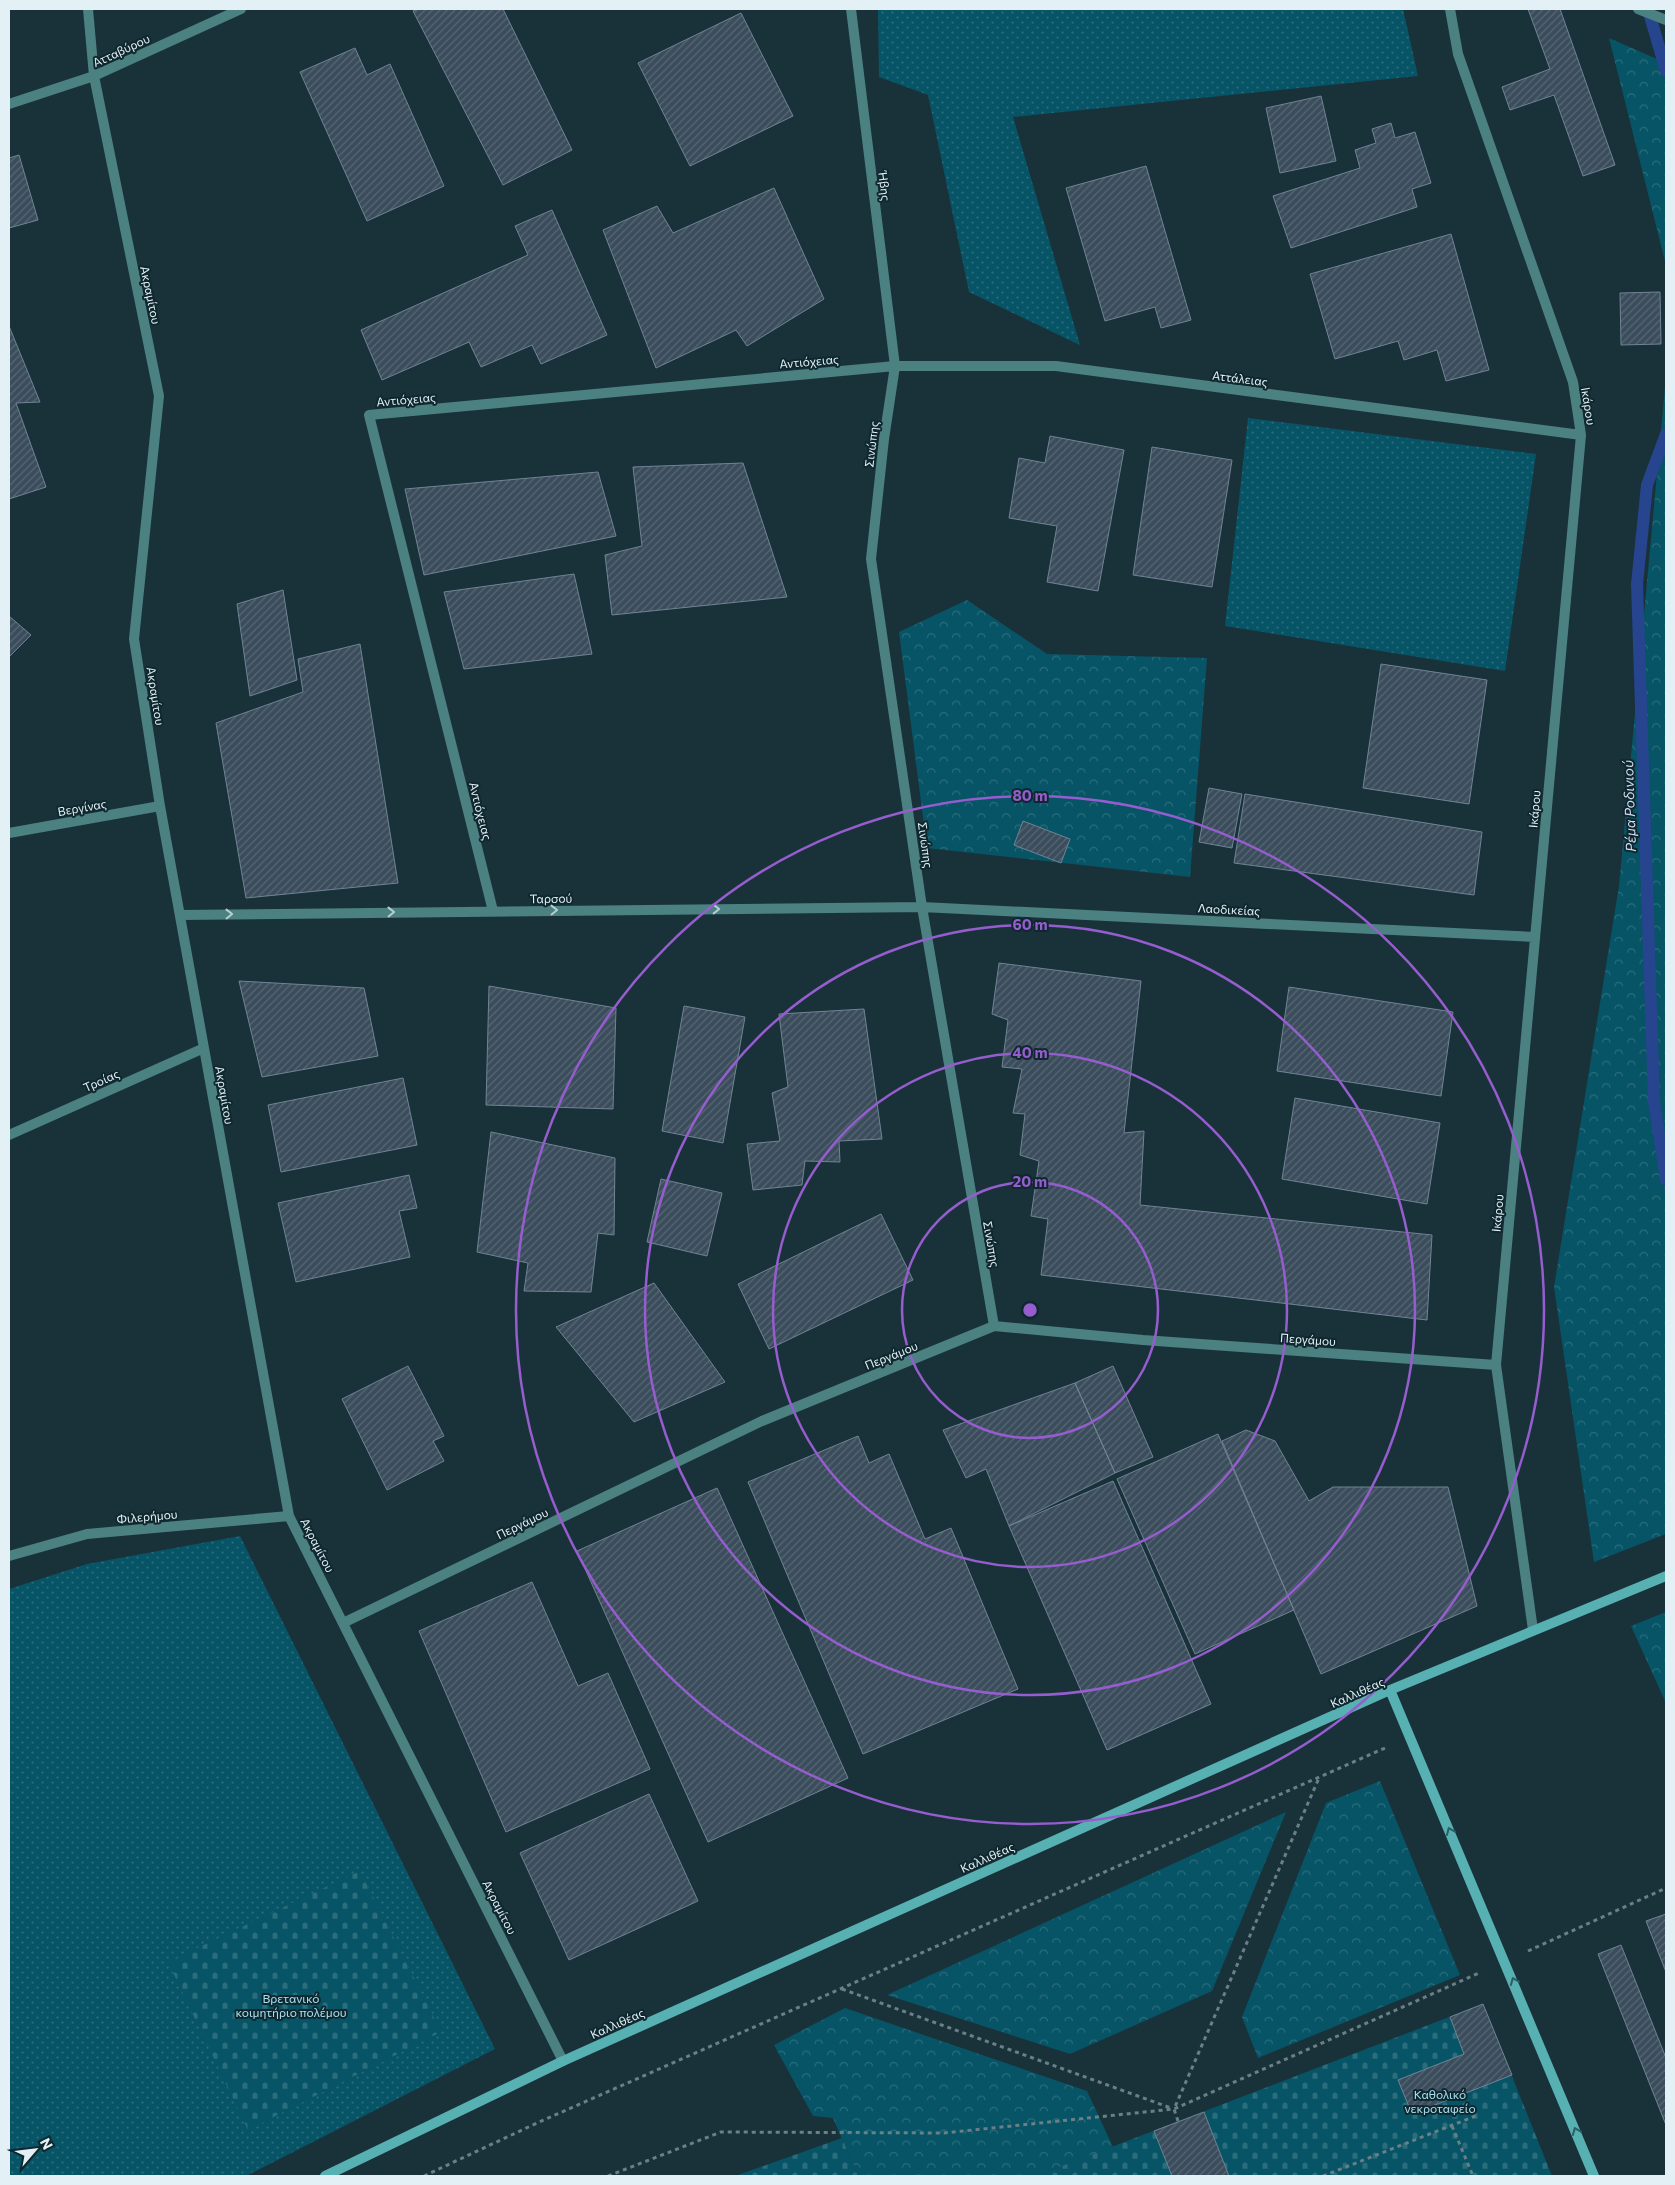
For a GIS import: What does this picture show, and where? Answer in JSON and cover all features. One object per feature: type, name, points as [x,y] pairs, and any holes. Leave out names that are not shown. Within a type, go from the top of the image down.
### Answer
[{"type":"main road","name":"Καλλιθέας","points":[[325,2176],[563,2061],[1390,1690],[1666,1576]]},
{"type":"main road","points":[[1390,1690],[1506,1962],[1594,2176]]},
{"type":"street","name":"Ακραμίτου","points":[[88,9],[94,76],[159,396],[134,639],[160,806],[289,1516],[563,2061]]},
{"type":"street","name":"Ατταβύρου","points":[[9,104],[94,76],[241,9]]},
{"type":"street","name":"Ήβης","points":[[851,9],[895,366]]},
{"type":"street","name":"Ικάρου","points":[[1450,9],[1458,54],[1573,382],[1581,435],[1496,1365],[1534,1630]]},
{"type":"street","points":[[1638,9],[1666,20]]},
{"type":"street","name":"Αττάλειας","points":[[895,366],[1056,366],[1581,435]]},
{"type":"street","name":"Σινώπης","points":[[895,366],[884,439],[871,559],[922,907],[994,1326]]},
{"type":"street","name":"Αντιόχειας","points":[[493,911],[369,415],[895,366]]},
{"type":"street","name":"Βεργίνας","points":[[9,833],[160,806]]},
{"type":"street","name":"Ταρσού","points":[[180,915],[922,907]]},
{"type":"street","name":"Λαοδικείας","points":[[922,907],[1534,937]]},
{"type":"street","name":"Τροίας","points":[[9,1135],[204,1048]]},
{"type":"street","name":"Περγάμου","points":[[343,1623],[762,1421],[994,1326],[1143,1340],[1496,1365]]},
{"type":"street","name":"Φιλερήμου","points":[[9,1556],[88,1534],[289,1516]]},
{"type":"path","points":[[424,2176],[537,2123],[1410,1737]]},
{"type":"path","points":[[1178,2121],[1174,2109],[1319,1778]]},
{"type":"path","points":[[608,2176],[721,2132],[944,2133],[1174,2109],[1506,1962],[1666,1888]]},
{"type":"path","points":[[842,1989],[1174,2109]]},
{"type":"path","points":[[1323,2176],[1478,2115]]},
{"type":"path","points":[[1452,2126],[1473,2176]]},
{"type":"green space","points":[[878,9],[1403,9],[1418,76],[1013,117],[1080,345],[969,292],[928,95],[879,77]]},
{"type":"green space","points":[[1609,38],[1666,63],[1666,265]]},
{"type":"green space","points":[[1666,376],[1666,1534],[1594,1562],[1554,1287],[1619,886]]},
{"type":"green space","points":[[1248,418],[1536,454],[1505,671],[1225,626]]},
{"type":"green space","points":[[967,600],[1047,654],[1207,658],[1190,877],[927,848],[899,632]]},
{"type":"green space","points":[[240,1536],[495,2049],[246,2176],[9,2176],[9,1589],[87,1564]]},
{"type":"green space","points":[[1666,1612],[1666,1703],[1631,1626]]},
{"type":"green space","points":[[1380,1781],[1460,1975],[1258,2058],[1242,2017],[1326,1803]]},
{"type":"green space","points":[[1286,1812],[1212,1991],[1070,2054],[887,1995]]},
{"type":"green space","name":"Βρετανικό κοιμητήριο πολέμου","points":[[360,1871],[441,2032],[248,2130],[168,1962]]},
{"type":"green space","name":"Καθολικό νεκροταφείο","points":[[1483,2004],[1552,2176],[1036,2176]]},
{"type":"green space","points":[[845,2008],[1087,2091],[1113,2147],[1036,2176],[858,2176],[833,2118],[813,2116],[774,2045]]},
{"type":"green space","points":[[842,2138],[858,2176],[735,2176]]},
{"type":"building","points":[[418,9],[503,9],[572,150],[503,185],[413,11]]},
{"type":"building","points":[[1528,9],[1560,9],[1615,165],[1583,176],[1554,95],[1510,110],[1502,87],[1550,69]]},
{"type":"building","points":[[741,13],[793,116],[690,166],[638,63]]},
{"type":"building","points":[[355,48],[367,75],[390,64],[444,186],[367,221],[300,72]]},
{"type":"building","points":[[1321,96],[1336,161],[1280,173],[1266,108]]},
{"type":"building","points":[[1391,123],[1395,138],[1415,132],[1431,183],[1412,189],[1417,207],[1291,248],[1273,196],[1360,168],[1355,150],[1376,143],[1372,129]]},
{"type":"building","points":[[19,155],[38,220],[9,228],[9,158]]},
{"type":"building","points":[[1146,166],[1191,320],[1161,328],[1155,307],[1105,321],[1066,188]]},
{"type":"building","points":[[774,188],[824,299],[747,346],[736,330],[656,368],[603,230],[657,206],[673,233]]},
{"type":"building","points":[[552,210],[607,335],[541,364],[532,345],[481,367],[469,342],[382,380],[361,330],[528,255],[515,226]]},
{"type":"building","points":[[1451,234],[1489,370],[1446,381],[1437,350],[1404,360],[1398,341],[1335,359],[1310,274]]},
{"type":"building","points":[[1660,292],[1661,344],[1621,345],[1620,293]]},
{"type":"building","points":[[9,326],[40,402],[16,403],[46,487],[9,499]]},
{"type":"building","points":[[1050,436],[1124,450],[1098,591],[1047,582],[1057,526],[1009,518],[1019,458],[1045,463]]},
{"type":"building","points":[[1152,447],[1232,460],[1212,587],[1133,575]]},
{"type":"building","points":[[743,463],[787,597],[612,615],[605,555],[642,546],[633,467]]},
{"type":"building","points":[[598,472],[616,536],[424,575],[405,489]]},
{"type":"building","points":[[574,574],[592,654],[464,669],[444,592]]},
{"type":"building","points":[[283,590],[297,680],[250,696],[237,604]]},
{"type":"building","points":[[9,616],[31,635],[9,657]]},
{"type":"building","points":[[360,644],[398,883],[246,898],[216,723],[303,692],[298,659]]},
{"type":"building","points":[[1381,664],[1487,680],[1469,804],[1363,788]]},
{"type":"building","points":[[1209,788],[1242,794],[1232,848],[1199,842]]},
{"type":"building","points":[[1245,794],[1482,832],[1474,895],[1234,863]]},
{"type":"building","points":[[1023,821],[1070,839],[1061,863],[1014,845]]},
{"type":"building","points":[[999,963],[1141,981],[1124,1133],[1144,1131],[1140,1205],[1432,1235],[1427,1320],[1041,1275],[1048,1219],[1031,1216],[1039,1161],[1020,1155],[1025,1114],[1013,1113],[1022,1069],[1002,1067],[1008,1020],[992,1014]]},
{"type":"building","points":[[239,981],[364,988],[378,1056],[262,1077]]},
{"type":"building","points":[[489,986],[616,1008],[613,1109],[486,1105]]},
{"type":"building","points":[[1289,987],[1453,1012],[1441,1096],[1277,1071]]},
{"type":"building","points":[[684,1006],[745,1017],[723,1143],[662,1131]]},
{"type":"building","points":[[864,1009],[882,1139],[839,1141],[840,1162],[805,1161],[802,1185],[753,1190],[747,1144],[780,1141],[772,1093],[788,1087],[779,1014]]},
{"type":"building","points":[[403,1078],[417,1145],[281,1172],[268,1105]]},
{"type":"building","points":[[1295,1098],[1440,1123],[1427,1204],[1282,1179]]},
{"type":"building","points":[[491,1132],[615,1158],[614,1235],[598,1233],[591,1292],[524,1291],[528,1263],[477,1252]]},
{"type":"building","points":[[409,1175],[417,1208],[399,1211],[410,1257],[296,1282],[278,1203]]},
{"type":"building","points":[[661,1179],[722,1193],[707,1256],[647,1242]]},
{"type":"building","points":[[881,1214],[913,1280],[769,1349],[738,1284]]},
{"type":"building","points":[[654,1283],[725,1382],[634,1422],[556,1327]]},
{"type":"building","points":[[408,1366],[444,1436],[433,1441],[444,1461],[387,1490],[342,1399]]},
{"type":"building","points":[[1113,1366],[1153,1457],[1115,1473],[1075,1383]]},
{"type":"building","points":[[1075,1383],[1115,1473],[1009,1526],[986,1469],[966,1478],[943,1430]]},
{"type":"building","points":[[1246,1430],[1275,1441],[1309,1501],[1333,1487],[1448,1487],[1477,1606],[1321,1674],[1222,1441]]},
{"type":"building","points":[[1218,1434],[1294,1610],[1195,1654],[1117,1479]]},
{"type":"building","points":[[858,1436],[869,1463],[889,1454],[925,1539],[951,1528],[1018,1689],[863,1754],[748,1482]]},
{"type":"building","points":[[1113,1481],[1211,1704],[1107,1750],[1009,1526]]},
{"type":"building","points":[[717,1488],[848,1778],[708,1842],[577,1551]]},
{"type":"building","points":[[532,1582],[578,1686],[608,1673],[650,1769],[506,1832],[419,1631]]},
{"type":"building","points":[[649,1794],[698,1901],[569,1960],[520,1853]]},
{"type":"building","points":[[1666,1914],[1666,1972],[1646,1921]]},
{"type":"building","points":[[1621,1945],[1666,2058],[1666,2125],[1598,1954]]},
{"type":"building","points":[[1483,2004],[1512,2075],[1412,2114],[1398,2080],[1464,2054],[1450,2017]]},
{"type":"building","points":[[1204,2112],[1229,2176],[1172,2176],[1154,2131]]},
{"type":"waterway","name":"Ρέμα Ροδινιού","points":[[1648,9],[1666,71]]},
{"type":"waterway","name":"Ρέμα Ροδινιού","points":[[1666,434],[1647,485],[1637,584],[1654,1101],[1666,1180]]}]
